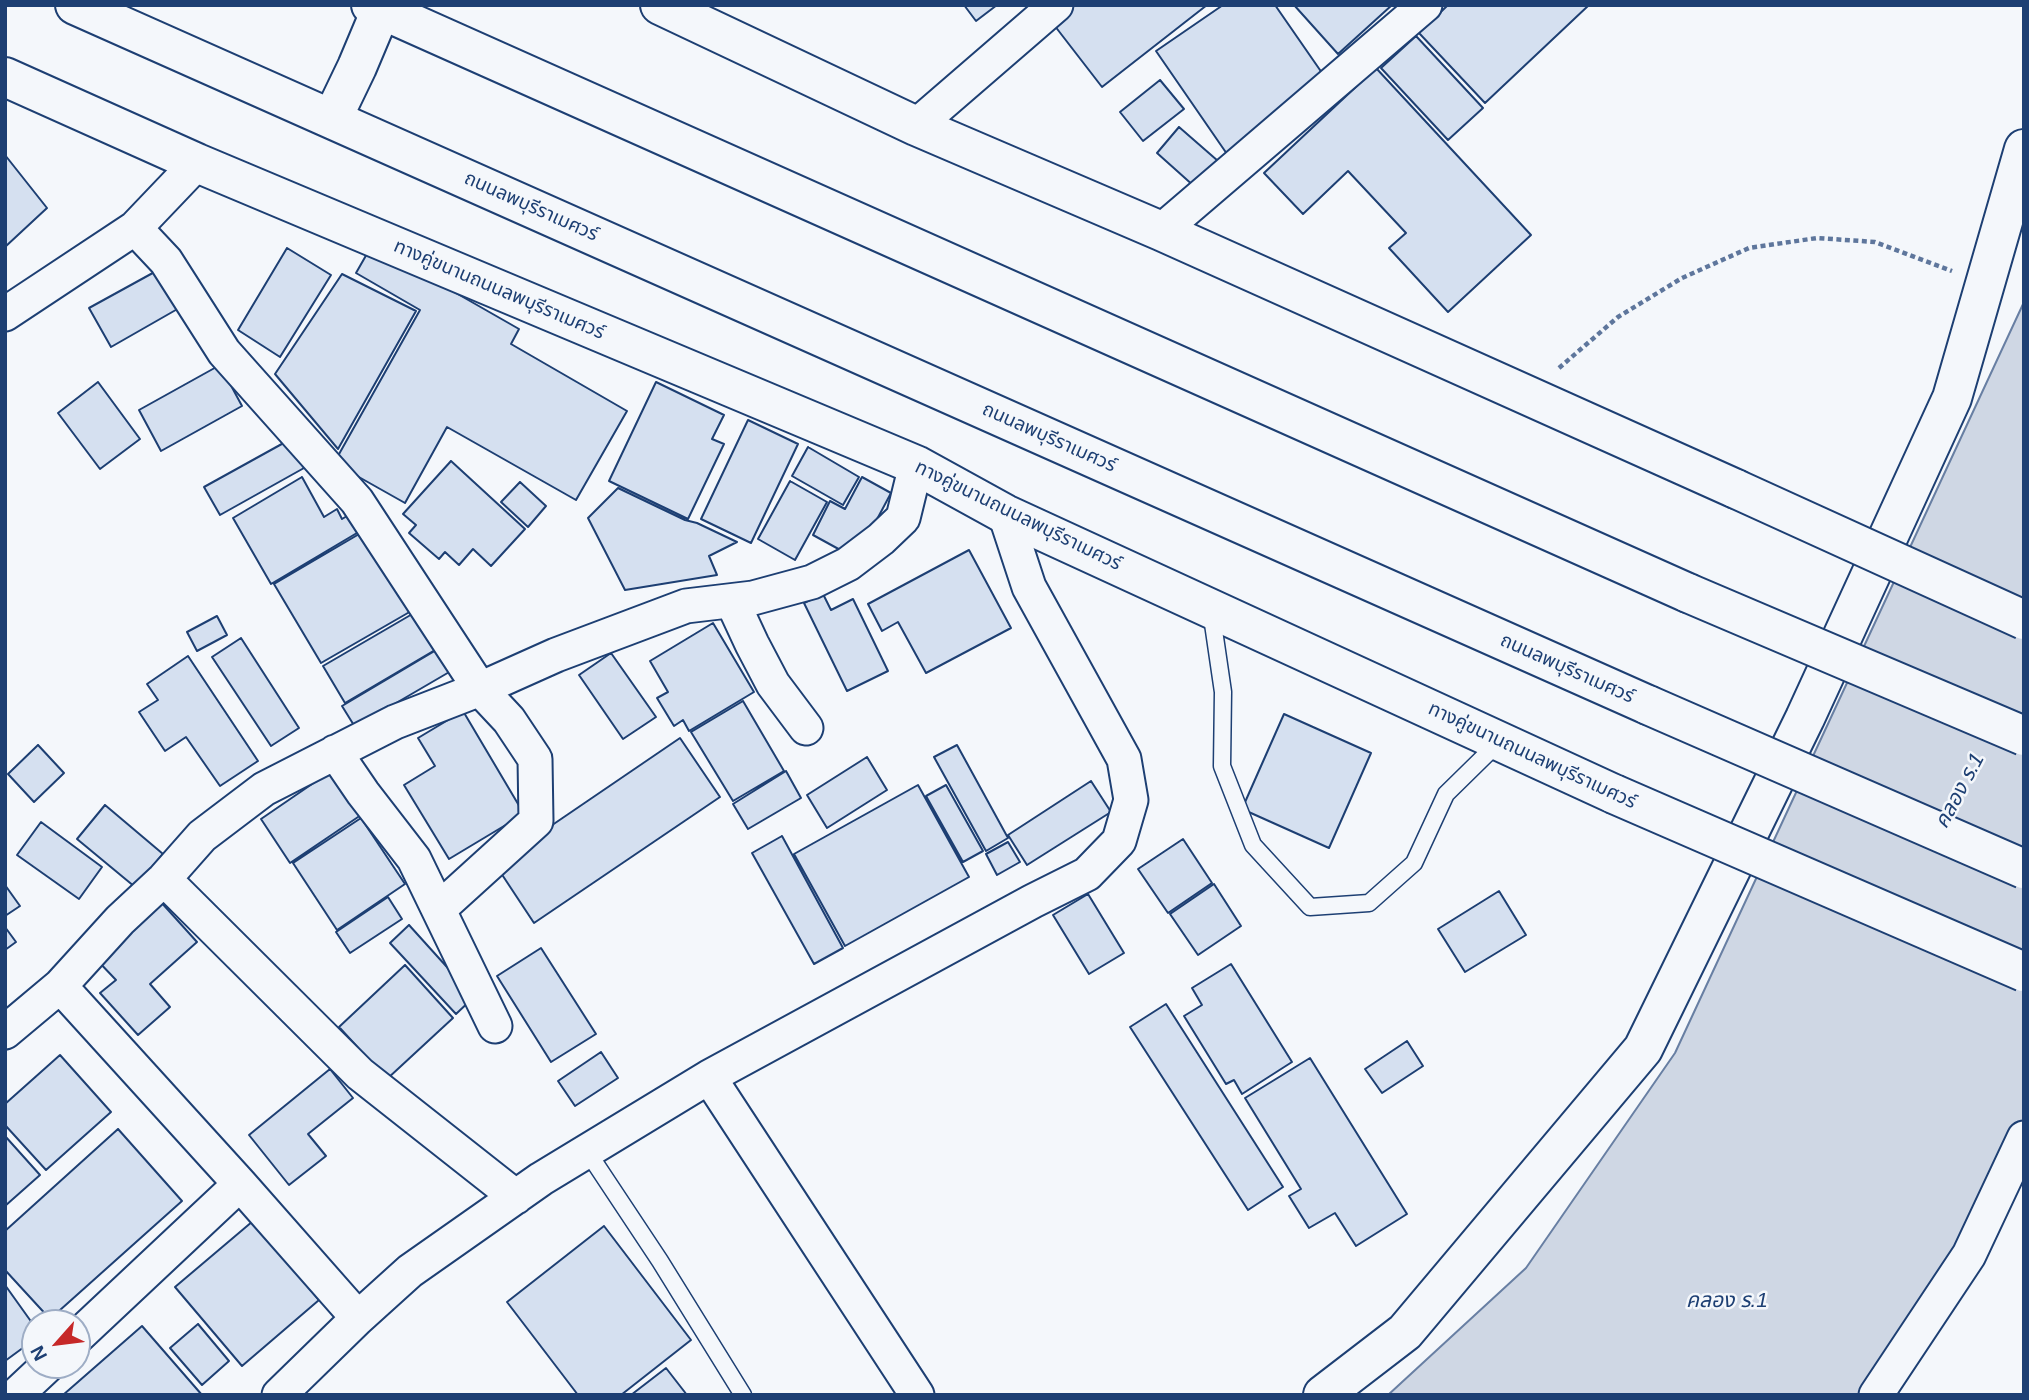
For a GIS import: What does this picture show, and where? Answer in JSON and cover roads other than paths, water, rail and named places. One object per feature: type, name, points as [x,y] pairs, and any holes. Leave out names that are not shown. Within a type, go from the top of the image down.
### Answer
[{"type":"main road","name":"ถนนลพบุรีราเมศวร์","points":[[75,5],[1648,705],[2024,869]]},
{"type":"main road","points":[[660,5],[916,126],[1161,231],[2024,620]]},
{"type":"main road","points":[[332,118],[358,67],[376,8],[1688,593],[2024,736]]},
{"type":"main road","name":"ทางคู่ขนานถนนลพบุรีราเมศวร์","points":[[5,76],[197,163],[916,466],[1005,514],[1500,741],[2024,972]]},
{"type":"main road","points":[[1323,1395],[1405,1332],[1643,1049],[1805,718],[1952,398],[2024,149]]},
{"type":"street","points":[[916,126],[1056,5]]},
{"type":"street","points":[[1161,231],[1425,5]]},
{"type":"street","points":[[5,314],[135,228],[197,163]]},
{"type":"street","points":[[135,228],[166,261],[224,352],[358,501],[480,689],[509,720],[535,759],[536,821],[439,909]]},
{"type":"street","points":[[5,1032],[60,986],[202,836],[264,789],[395,722],[480,689],[556,655],[686,606],[753,598],[812,582],[848,564],[903,518],[916,466]]},
{"type":"street","points":[[279,1395],[410,1271],[516,1196],[709,1077],[1087,874],[1119,841],[1131,800],[1124,759],[1029,587],[1005,514]]},
{"type":"street","points":[[732,601],[773,684],[806,727]]},
{"type":"street","points":[[335,752],[414,859],[495,1026]]},
{"type":"street","points":[[163,879],[360,1074],[516,1196]]},
{"type":"street","points":[[60,986],[358,1318]]},
{"type":"street","points":[[709,1077],[917,1395]]},
{"type":"street","points":[[1876,1395],[1969,1255],[2024,1138]]},
{"type":"street","points":[[91,1325],[240,1184]]},
{"type":"street","points":[[16,1395],[33,1379]]},
{"type":"lane","points":[[1210,608],[1223,692],[1222,766],[1253,845],[1310,907],[1369,903],[1414,863],[1446,794],[1500,741]]},
{"type":"lane","points":[[587,1152],[660,1261],[743,1395]]},
{"type":"water","name":"คลอง ร.1","points":[[2024,302],[2024,1120],[1959,1251],[1866,1395],[1388,1395],[1526,1268],[1675,1053]]}]
